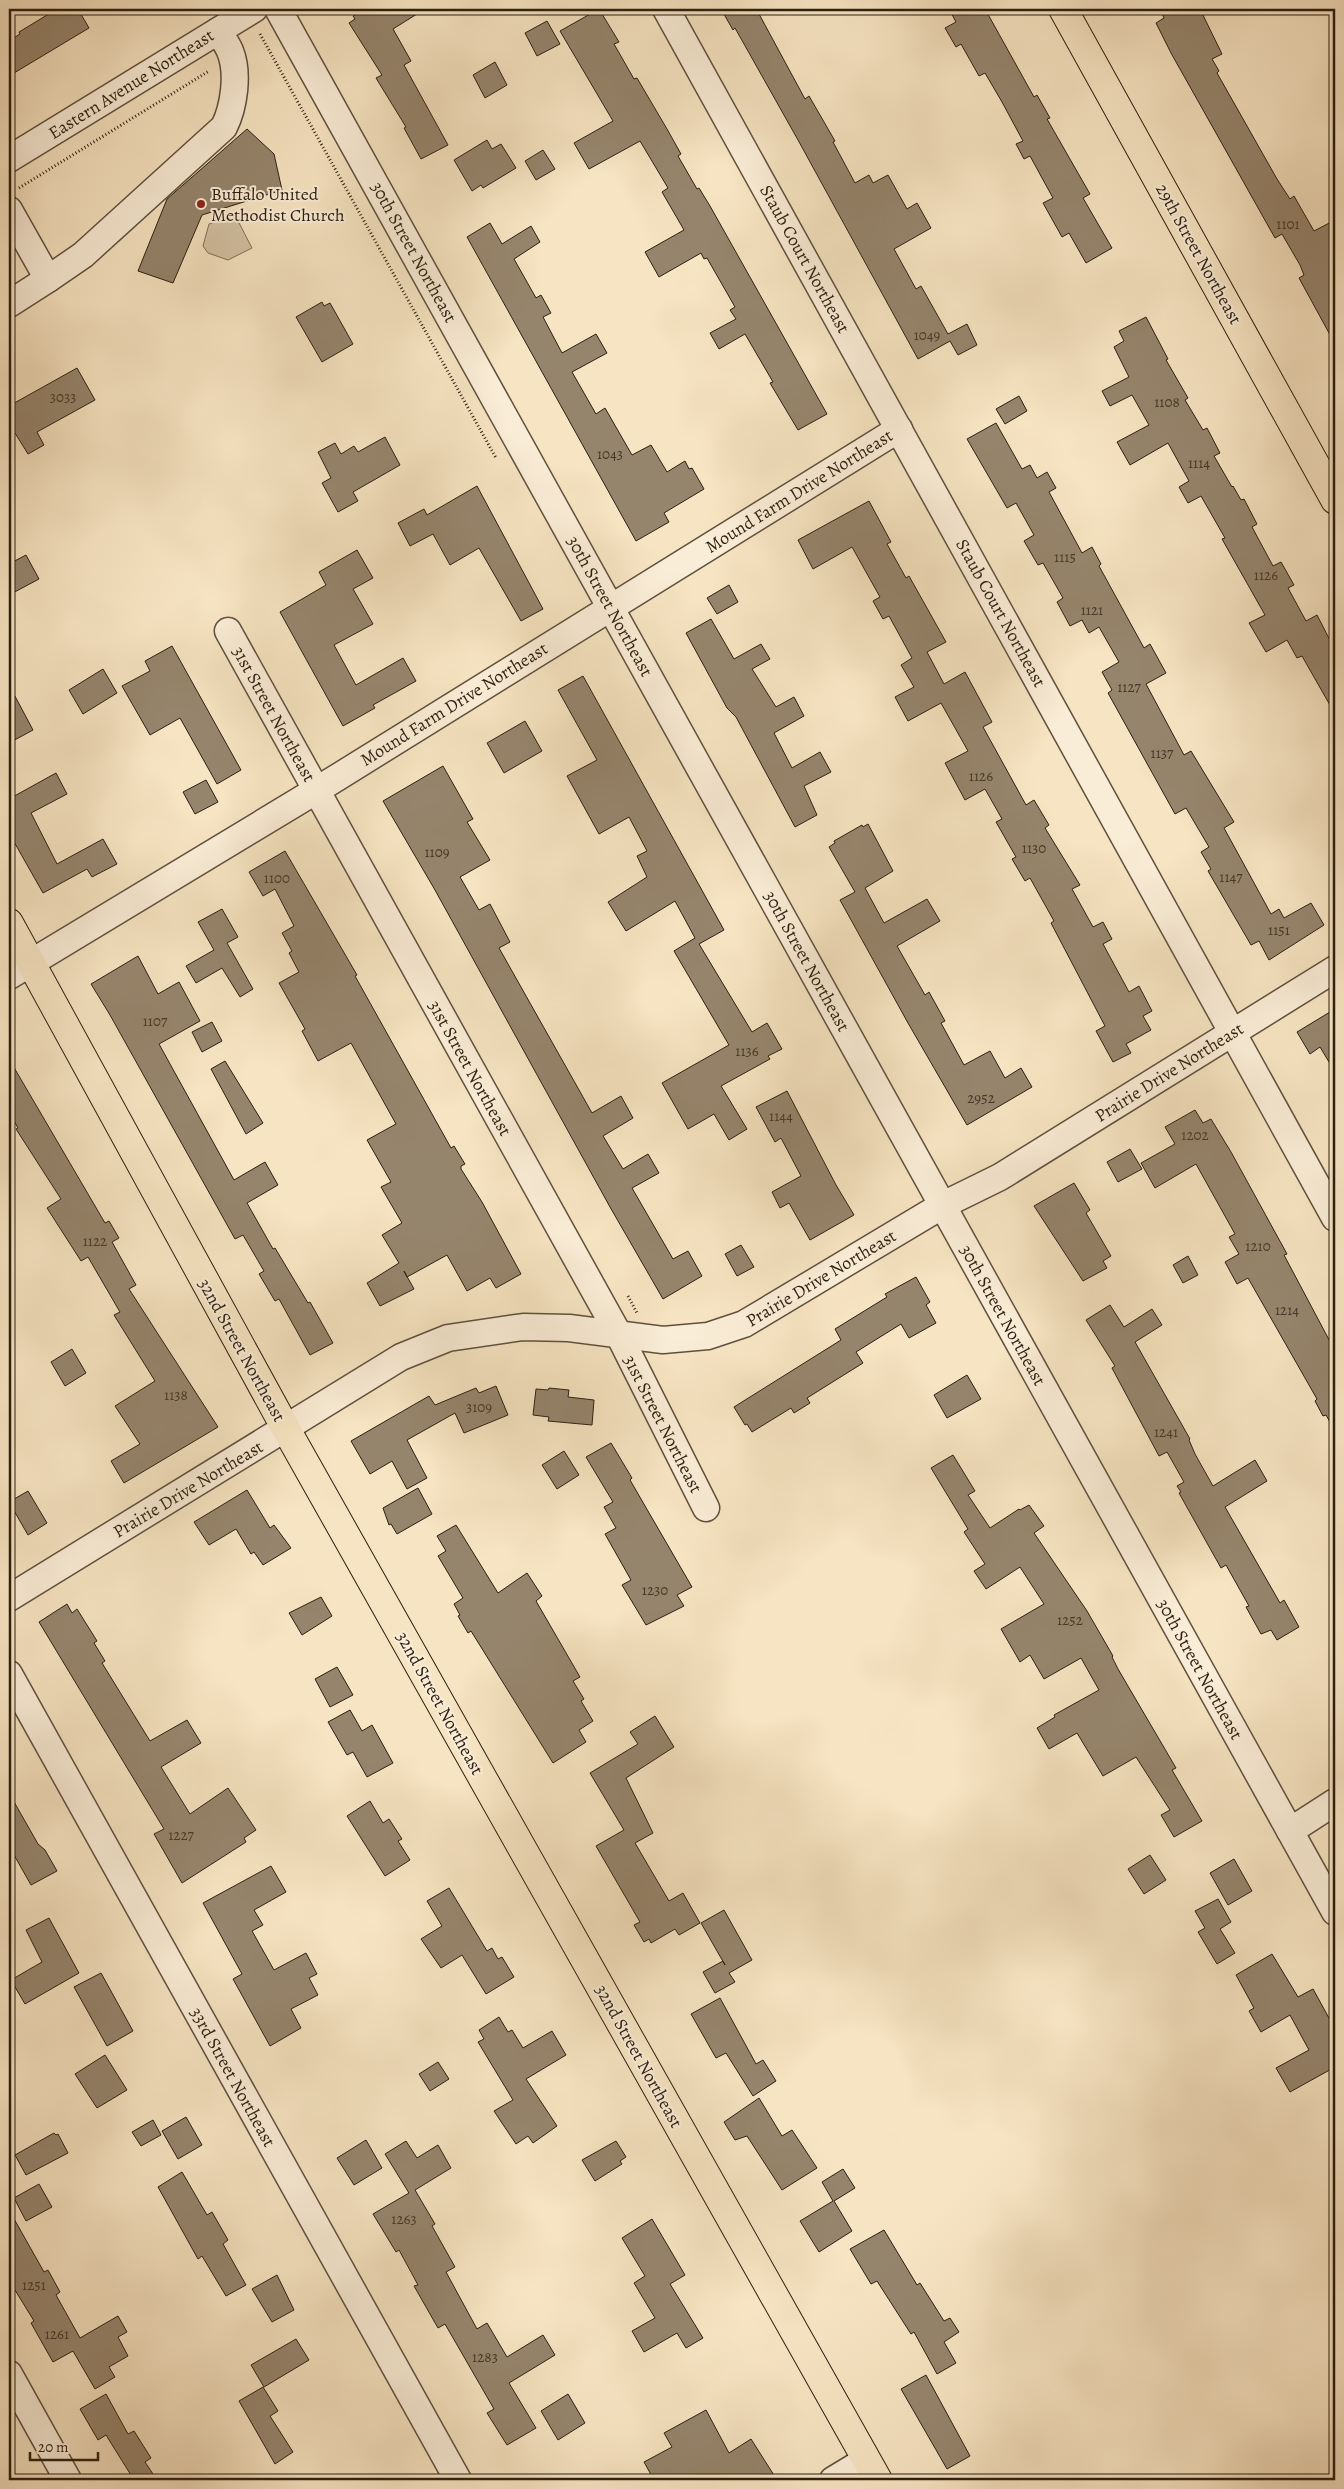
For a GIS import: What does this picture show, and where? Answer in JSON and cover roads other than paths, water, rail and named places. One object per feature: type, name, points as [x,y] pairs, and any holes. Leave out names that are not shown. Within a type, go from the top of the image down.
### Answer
[{"type":"main road","name":"29th Street Northeast","points":[[1063,9],[1335,500]]},
{"type":"main road","name":"32nd Street Northeast","points":[[9,923],[20,970],[286,1429],[872,2470]]},
{"type":"street","name":"30th Street Northeast","points":[[278,9],[1335,1912]]},
{"type":"street","name":"Staub Court Northeast","points":[[666,9],[1335,1218]]},
{"type":"street","name":"Eastern Avenue Northeast","points":[[9,160],[218,30],[256,19]]},
{"type":"street","points":[[9,304],[83,255],[217,136],[224,127],[232,106],[231,57],[218,30]]},
{"type":"street","points":[[12,200],[48,278]]},
{"type":"street","name":"Mound Farm Drive Northeast","points":[[20,970],[316,790],[610,606],[899,429]]},
{"type":"street","name":"31st Street Northeast","points":[[228,631],[618,1335],[706,1508]]},
{"type":"street","name":"Prairie Drive Northeast","points":[[9,1598],[401,1357],[448,1338],[523,1327],[569,1328],[663,1340],[708,1336],[744,1324],[943,1205],[1000,1177],[1335,969]]},
{"type":"street","name":"33rd Street Northeast","points":[[9,1674],[458,2480]]},
{"type":"street","points":[[1290,1831],[1335,1802]]},
{"type":"street","points":[[9,2374],[68,2480]]},
{"type":"street","points":[[833,2480],[872,2470]]},
{"type":"place","name":"Buffalo United Methodist Church","points":[[201,204]]}]
